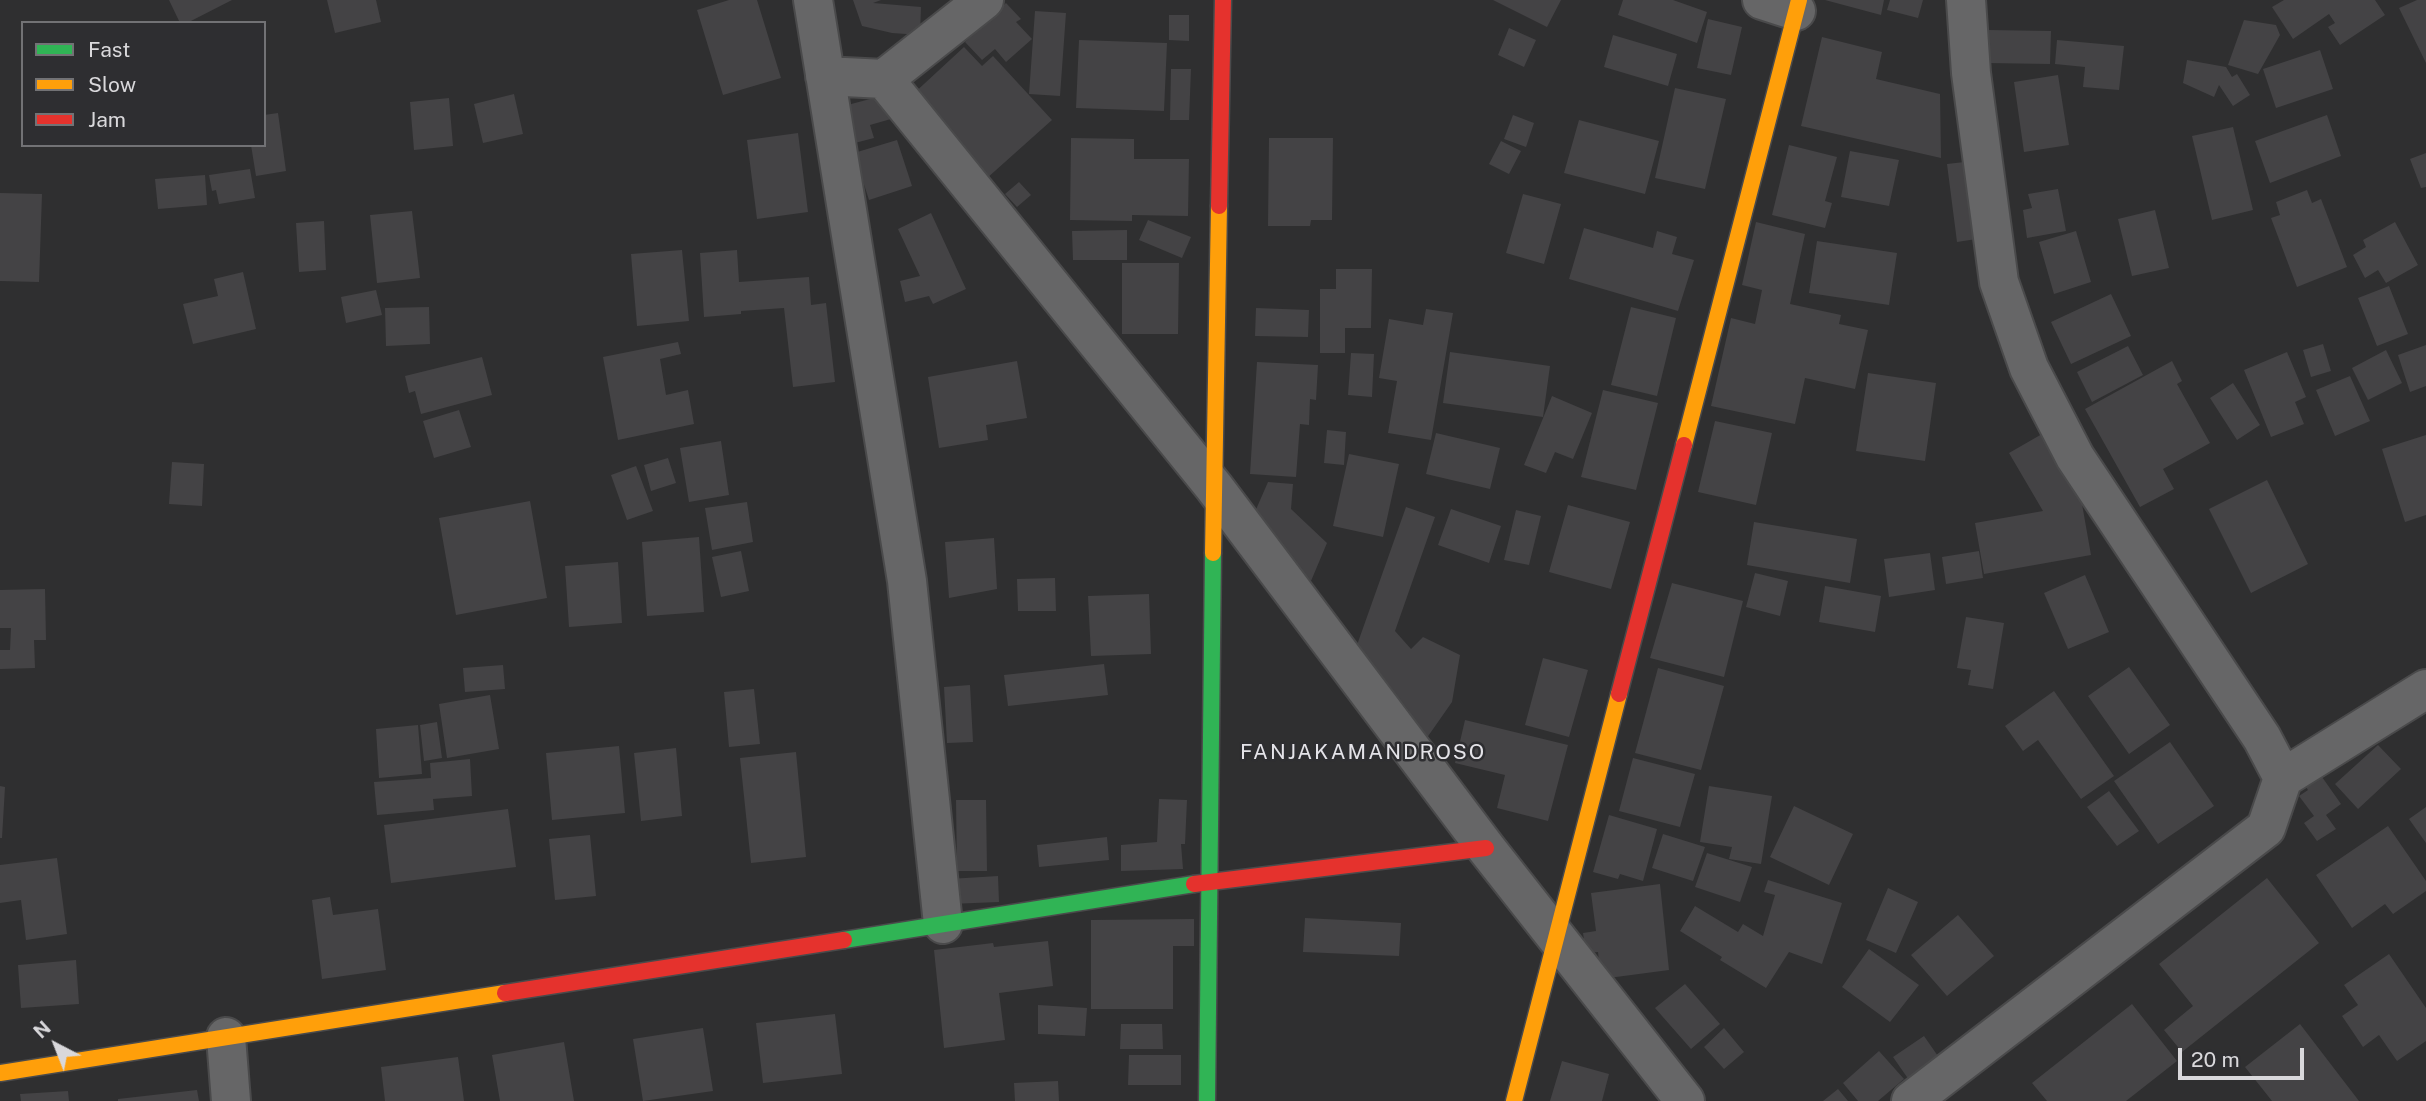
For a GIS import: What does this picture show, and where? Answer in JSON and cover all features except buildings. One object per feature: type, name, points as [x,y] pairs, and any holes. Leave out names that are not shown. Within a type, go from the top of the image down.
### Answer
[{"type":"main road","points":[[1207,1101],[1223,0]]},
{"type":"main road","points":[[1514,1101],[1786,4]]},
{"type":"main road","points":[[0,1073],[1209,882],[1486,848]]},
{"type":"street","points":[[813,0],[907,581],[943,924]]},
{"type":"street","points":[[825,76],[884,79],[984,0]]},
{"type":"street","points":[[1966,0],[1971,73],[1999,282],[2029,368],[2076,457],[2262,738],[2283,778]]},
{"type":"street","points":[[884,79],[1214,486],[1486,848],[1685,1101]]},
{"type":"street","points":[[1911,1101],[2266,828],[2283,778],[2426,689]]},
{"type":"street","points":[[226,1037],[231,1101]]},
{"type":"traffic: fast","points":[[1207,1101],[1213,553]]},
{"type":"traffic: fast","points":[[844,940],[1194,884]]},
{"type":"traffic: slow","points":[[1684,445],[1799,0]]},
{"type":"traffic: slow","points":[[1213,553],[1219,206]]},
{"type":"traffic: slow","points":[[1514,1101],[1619,694]]},
{"type":"traffic: slow","points":[[0,1073],[505,993]]},
{"type":"traffic: jam","points":[[1219,206],[1223,0]]},
{"type":"traffic: jam","points":[[1619,694],[1684,445]]},
{"type":"traffic: jam","points":[[1194,884],[1486,848]]},
{"type":"traffic: jam","points":[[505,993],[844,940]]},
{"type":"district","name":"FANJAKAMANDROSO","points":[[1363,753]]}]
